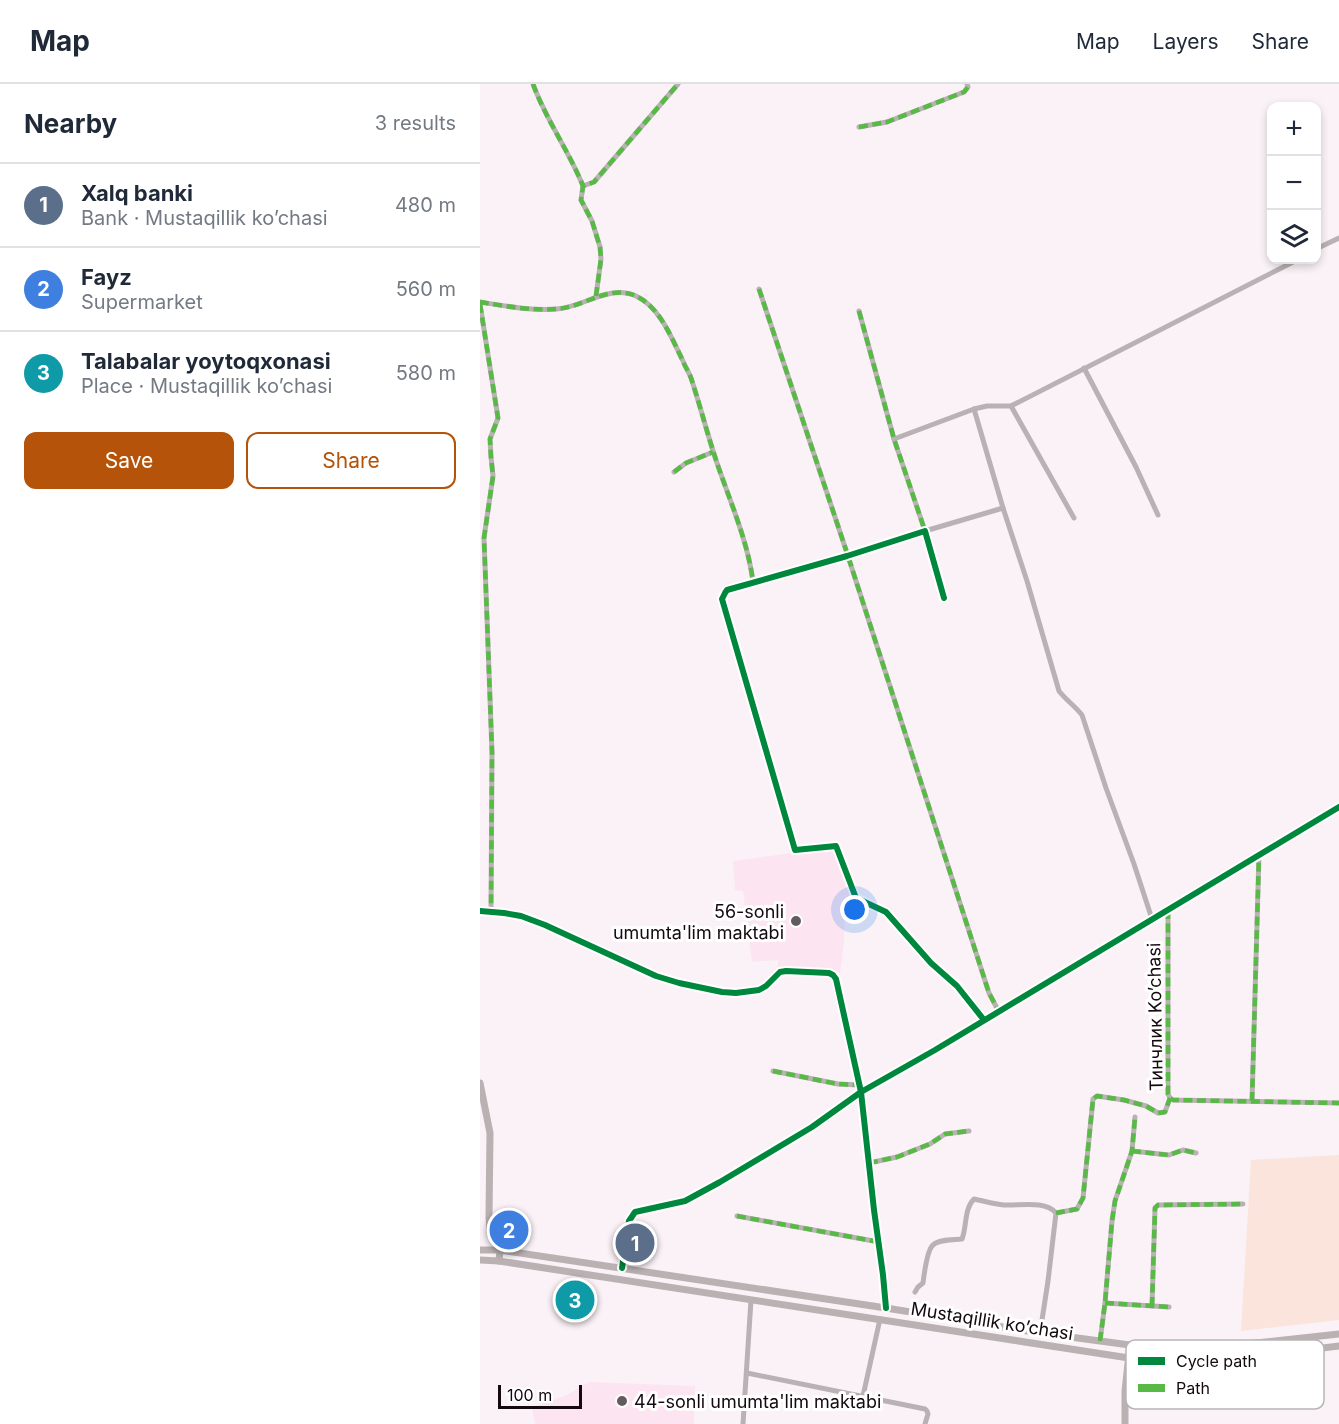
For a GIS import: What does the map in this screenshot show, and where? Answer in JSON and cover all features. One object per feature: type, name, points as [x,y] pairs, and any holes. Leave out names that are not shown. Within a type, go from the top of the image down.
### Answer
[{"type":"main road","points":[[480,1083],[490,1133],[490,1233],[500,1250],[499,1261]]},
{"type":"main road","name":"Mustaqillik ko’chasi","points":[[481,1250],[500,1250],[1126,1344]]},
{"type":"main road","name":"Mustaqillik ko’chasi","points":[[480,1260],[499,1261],[1126,1358]]},
{"type":"main road","name":"Mustaqillik ko’chasi","points":[[1284,1340],[1339,1334]]},
{"type":"main road","name":"Mustaqillik ko’chasi","points":[[1324,1348],[1339,1346]]},
{"type":"main road","points":[[1125,1424],[1126,1384]]},
{"type":"street","points":[[533,84],[547,117],[583,186],[580,197],[582,205],[592,220],[600,247],[597,296]]},
{"type":"street","points":[[583,186],[594,182],[678,84]]},
{"type":"street","points":[[860,127],[887,122],[964,92],[968,87],[967,84]]},
{"type":"street","points":[[1321,247],[1339,238]]},
{"type":"street","points":[[894,439],[974,409],[987,406],[1011,406],[1289,264]]},
{"type":"street","points":[[759,289],[989,993],[999,1012]]},
{"type":"street","points":[[491,912],[492,752],[484,538],[493,476],[490,440],[498,418],[480,303],[555,309],[571,307],[597,296],[621,293],[635,296],[659,315],[690,375],[713,452],[751,562],[753,582]]},
{"type":"street","points":[[859,311],[894,439],[925,531],[944,598]]},
{"type":"street","points":[[1084,368],[1136,467],[1158,515]]},
{"type":"street","points":[[1011,406],[1074,518]]},
{"type":"street","points":[[974,409],[1059,691],[1082,715],[1152,919]]},
{"type":"street","points":[[674,472],[686,463],[713,452]]},
{"type":"street","points":[[984,1020],[957,986],[931,963],[886,912],[856,898],[836,846],[795,850],[722,599],[728,590],[1003,508]]},
{"type":"street","points":[[622,1268],[629,1221],[635,1212],[685,1201],[720,1182],[812,1127],[860,1088],[999,1012],[1339,807]]},
{"type":"street","points":[[1252,1101],[1259,855]]},
{"type":"street","name":"Тинчлик Ko’chasi","points":[[1168,910],[1168,1094],[1170,1098],[1173,1100],[1339,1103]]},
{"type":"street","points":[[480,911],[521,916],[656,976],[729,993],[759,990],[780,972],[833,975],[836,979],[847,1025],[860,1088],[886,1308]]},
{"type":"street","points":[[773,1071],[860,1088]]},
{"type":"street","points":[[1056,1214],[1077,1209],[1083,1198],[1093,1099],[1096,1096],[1124,1100],[1146,1106],[1158,1113],[1165,1112],[1170,1098]]},
{"type":"street","points":[[1100,1341],[1115,1201],[1132,1151],[1135,1117]]},
{"type":"street","points":[[869,1163],[897,1157],[930,1144],[945,1134],[969,1131]]},
{"type":"street","points":[[1132,1151],[1169,1155],[1183,1150],[1196,1154]]},
{"type":"street","points":[[915,1292],[923,1283],[929,1250],[933,1245],[942,1241],[962,1239],[969,1204],[974,1199],[1002,1204],[1038,1205],[1052,1209],[1056,1214],[1040,1333]]},
{"type":"street","points":[[1152,1306],[1155,1208],[1158,1205],[1243,1204]]},
{"type":"street","points":[[737,1216],[879,1242]]},
{"type":"street","points":[[743,1424],[751,1300]]},
{"type":"street","points":[[1105,1302],[1169,1307]]},
{"type":"street","points":[[863,1396],[880,1319]]},
{"type":"street","points":[[747,1373],[925,1409],[928,1414],[925,1424]]},
{"type":"shaded area","name":"56-sonli umumta'lim maktabi","points":[[833,848],[851,899],[845,899],[844,943],[840,973],[824,968],[777,967],[779,960],[752,962],[743,891],[735,890],[733,861]]},
{"type":"shaded area","points":[[1339,1155],[1339,1320],[1241,1331],[1251,1160]]},
{"type":"shaded area","name":"44-sonli umumta'lim maktabi","points":[[589,1382],[695,1386],[694,1424],[535,1424],[532,1407],[567,1395]]},
{"type":"marked path","points":[[533,84],[583,186]]},
{"type":"marked path","points":[[596,296],[601,259],[600,247],[592,221],[581,200],[583,186],[594,182],[678,84]]},
{"type":"marked path","points":[[859,127],[887,122],[964,92],[968,87],[967,84]]},
{"type":"marked path","points":[[759,289],[989,993],[999,1012]]},
{"type":"marked path","points":[[480,302],[528,309],[557,309],[606,294],[626,293],[636,296],[652,308],[670,334],[691,378],[716,460],[743,536],[753,582]]},
{"type":"marked path","points":[[480,304],[498,418],[490,439],[493,476],[484,538],[492,752],[491,912]]},
{"type":"marked path","points":[[859,311],[894,439],[924,528]]},
{"type":"marked path","points":[[674,472],[686,463],[713,452]]},
{"type":"marked path","points":[[1252,1101],[1259,854]]},
{"type":"marked path","points":[[1168,910],[1168,1094],[1170,1098],[1173,1100],[1339,1103]]},
{"type":"marked path","points":[[773,1071],[838,1084],[859,1085]]},
{"type":"marked path","points":[[1056,1213],[1077,1209],[1083,1198],[1093,1099],[1097,1096],[1124,1100],[1146,1106],[1158,1113],[1165,1112],[1170,1098]]},
{"type":"marked path","points":[[1100,1341],[1115,1201],[1132,1151],[1135,1117]]},
{"type":"marked path","points":[[869,1163],[897,1157],[930,1144],[945,1134],[969,1131]]},
{"type":"marked path","points":[[1132,1151],[1169,1155],[1183,1150],[1196,1153]]},
{"type":"marked path","points":[[1152,1306],[1155,1208],[1158,1205],[1243,1204]]},
{"type":"marked path","points":[[737,1216],[879,1242]]},
{"type":"marked path","points":[[1105,1303],[1169,1307]]},
{"type":"cycle path","points":[[944,598],[925,531],[727,590],[722,599],[795,850],[836,846],[856,898],[886,912],[931,963],[957,986],[984,1020]]},
{"type":"cycle path","points":[[622,1268],[629,1221],[635,1212],[685,1201],[720,1182],[812,1127],[861,1092],[935,1050],[1339,807]]},
{"type":"cycle path","points":[[480,911],[521,916],[656,976],[722,992],[759,990],[780,972],[786,971],[833,975],[836,979],[861,1092],[886,1308]]},
{"type":"place","name":"56-sonli umumta'lim maktabi","points":[[796,921]]},
{"type":"place","name":"Fayz","points":[[509,1230]]},
{"type":"place","name":"Xalq banki","points":[[635,1243]]},
{"type":"place","name":"Talabalar yoytoqxonasi","points":[[575,1300]]},
{"type":"place","name":"44-sonli umumta'lim maktabi","points":[[622,1401]]}]
